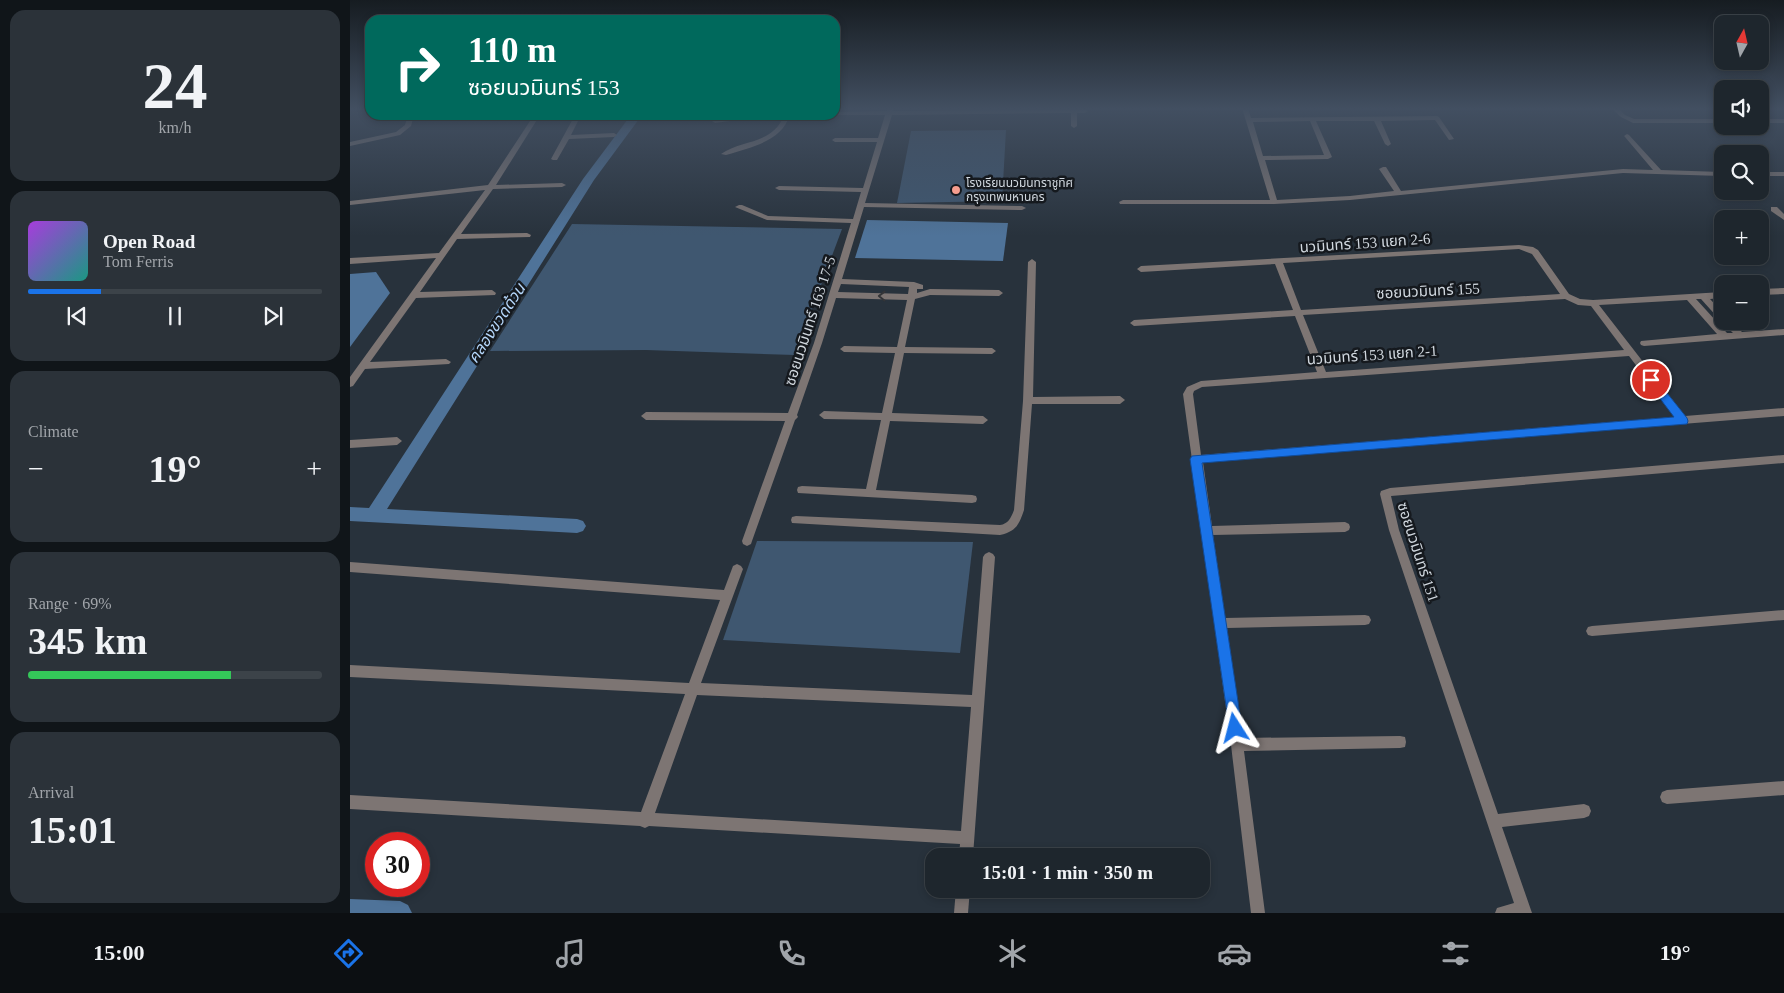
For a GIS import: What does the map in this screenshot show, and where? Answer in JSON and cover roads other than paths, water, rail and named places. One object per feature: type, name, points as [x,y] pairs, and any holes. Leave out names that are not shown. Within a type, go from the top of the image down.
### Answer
[{"type":"street","points":[[350,384],[443,256],[515,151]]},
{"type":"street","points":[[555,159],[559,151]]},
{"type":"street","points":[[724,154],[734,151]]},
{"type":"street","name":"ซอยนวมินทร์ 163 17-5","points":[[747,541],[793,417],[834,295],[878,151]]},
{"type":"street","points":[[1259,151],[1274,202]]},
{"type":"street","points":[[1261,158],[1328,157],[1325,151]]},
{"type":"street","points":[[1640,151],[1658,171]]},
{"type":"street","points":[[1383,169],[1399,193]]},
{"type":"street","points":[[1123,202],[1274,202],[1350,198],[1614,172],[1658,171],[1670,174],[1714,174]]},
{"type":"street","points":[[1769,174],[1784,174]]},
{"type":"street","points":[[350,203],[491,187],[562,185]]},
{"type":"street","points":[[779,188],[866,190]]},
{"type":"street","points":[[861,205],[1022,208]]},
{"type":"street","points":[[739,207],[767,218],[856,221]]},
{"type":"street","points":[[1774,209],[1784,218]]},
{"type":"street","points":[[456,237],[527,235]]},
{"type":"street","name":"นวมินทร์ 153 แยก 2-6","points":[[1141,269],[1519,247],[1535,252],[1566,296]]},
{"type":"street","points":[[350,261],[443,256]]},
{"type":"street","points":[[796,520],[976,530],[1009,528],[1016,519],[1019,510],[1028,401],[1032,262]]},
{"type":"street","points":[[1278,262],[1322,374]]},
{"type":"street","points":[[838,282],[914,285],[930,292]]},
{"type":"street","points":[[870,493],[914,285]]},
{"type":"street","points":[[1769,292],[1784,291]]},
{"type":"street","points":[[834,295],[911,297],[930,292],[999,293]]},
{"type":"street","points":[[414,295],[492,293]]},
{"type":"street","name":"ซอยนวมินทร์ 155","points":[[1134,323],[1566,296],[1578,302],[1593,303],[1714,295]]},
{"type":"street","points":[[1688,296],[1725,337]]},
{"type":"street","points":[[1703,296],[1714,308]]},
{"type":"street","points":[[1593,303],[1683,421]]},
{"type":"street","points":[[1734,330],[1740,336]]},
{"type":"street","points":[[1644,343],[1784,332]]},
{"type":"street","points":[[844,349],[992,351]]},
{"type":"street","name":"นวมินทร์ 153 แยก 2-1","points":[[1196,459],[1188,394],[1193,386],[1201,384],[1630,353]]},
{"type":"street","points":[[364,366],[446,362]]},
{"type":"street","points":[[1028,401],[1120,400]]},
{"type":"street","points":[[1258,913],[1237,745],[1196,459],[1784,412]]},
{"type":"street","points":[[824,415],[983,420]]},
{"type":"street","points":[[646,416],[793,417]]},
{"type":"street","points":[[350,444],[397,441]]},
{"type":"street","name":"ซอยนวมินทร์ 151","points":[[1525,911],[1394,530],[1385,494],[1483,483],[1784,459]]},
{"type":"street","points":[[802,490],[972,498]]},
{"type":"street","points":[[1206,531],[1345,527]]},
{"type":"street","points":[[966,848],[989,557]]},
{"type":"street","points":[[350,567],[728,595]]},
{"type":"street","points":[[645,820],[695,689],[737,569]]},
{"type":"street","points":[[1592,630],[1784,615]]},
{"type":"street","points":[[1219,623],[1366,620]]},
{"type":"street","points":[[350,671],[695,689],[978,701]]},
{"type":"street","points":[[1237,745],[1400,742]]},
{"type":"street","points":[[1667,797],[1784,788]]},
{"type":"street","points":[[350,802],[967,838]]},
{"type":"street","points":[[1495,821],[1584,811]]},
{"type":"street","points":[[961,913],[962,898]]},
{"type":"street","points":[[1502,913],[1525,911]]},
{"type":"waterway","name":"คลองขวดด้วน","points":[[374,515],[589,179],[610,151]]},
{"type":"waterway","name":"คลองขวดด้วน","points":[[350,514],[374,515]]},
{"type":"waterway","points":[[374,515],[577,526]]},
{"type":"waterway","points":[[350,911],[400,913]]},
{"type":"place","name":"โรงเรียนนวมินทราชูทิศ กรุงเทพมหานคร","points":[[956,190]]}]
